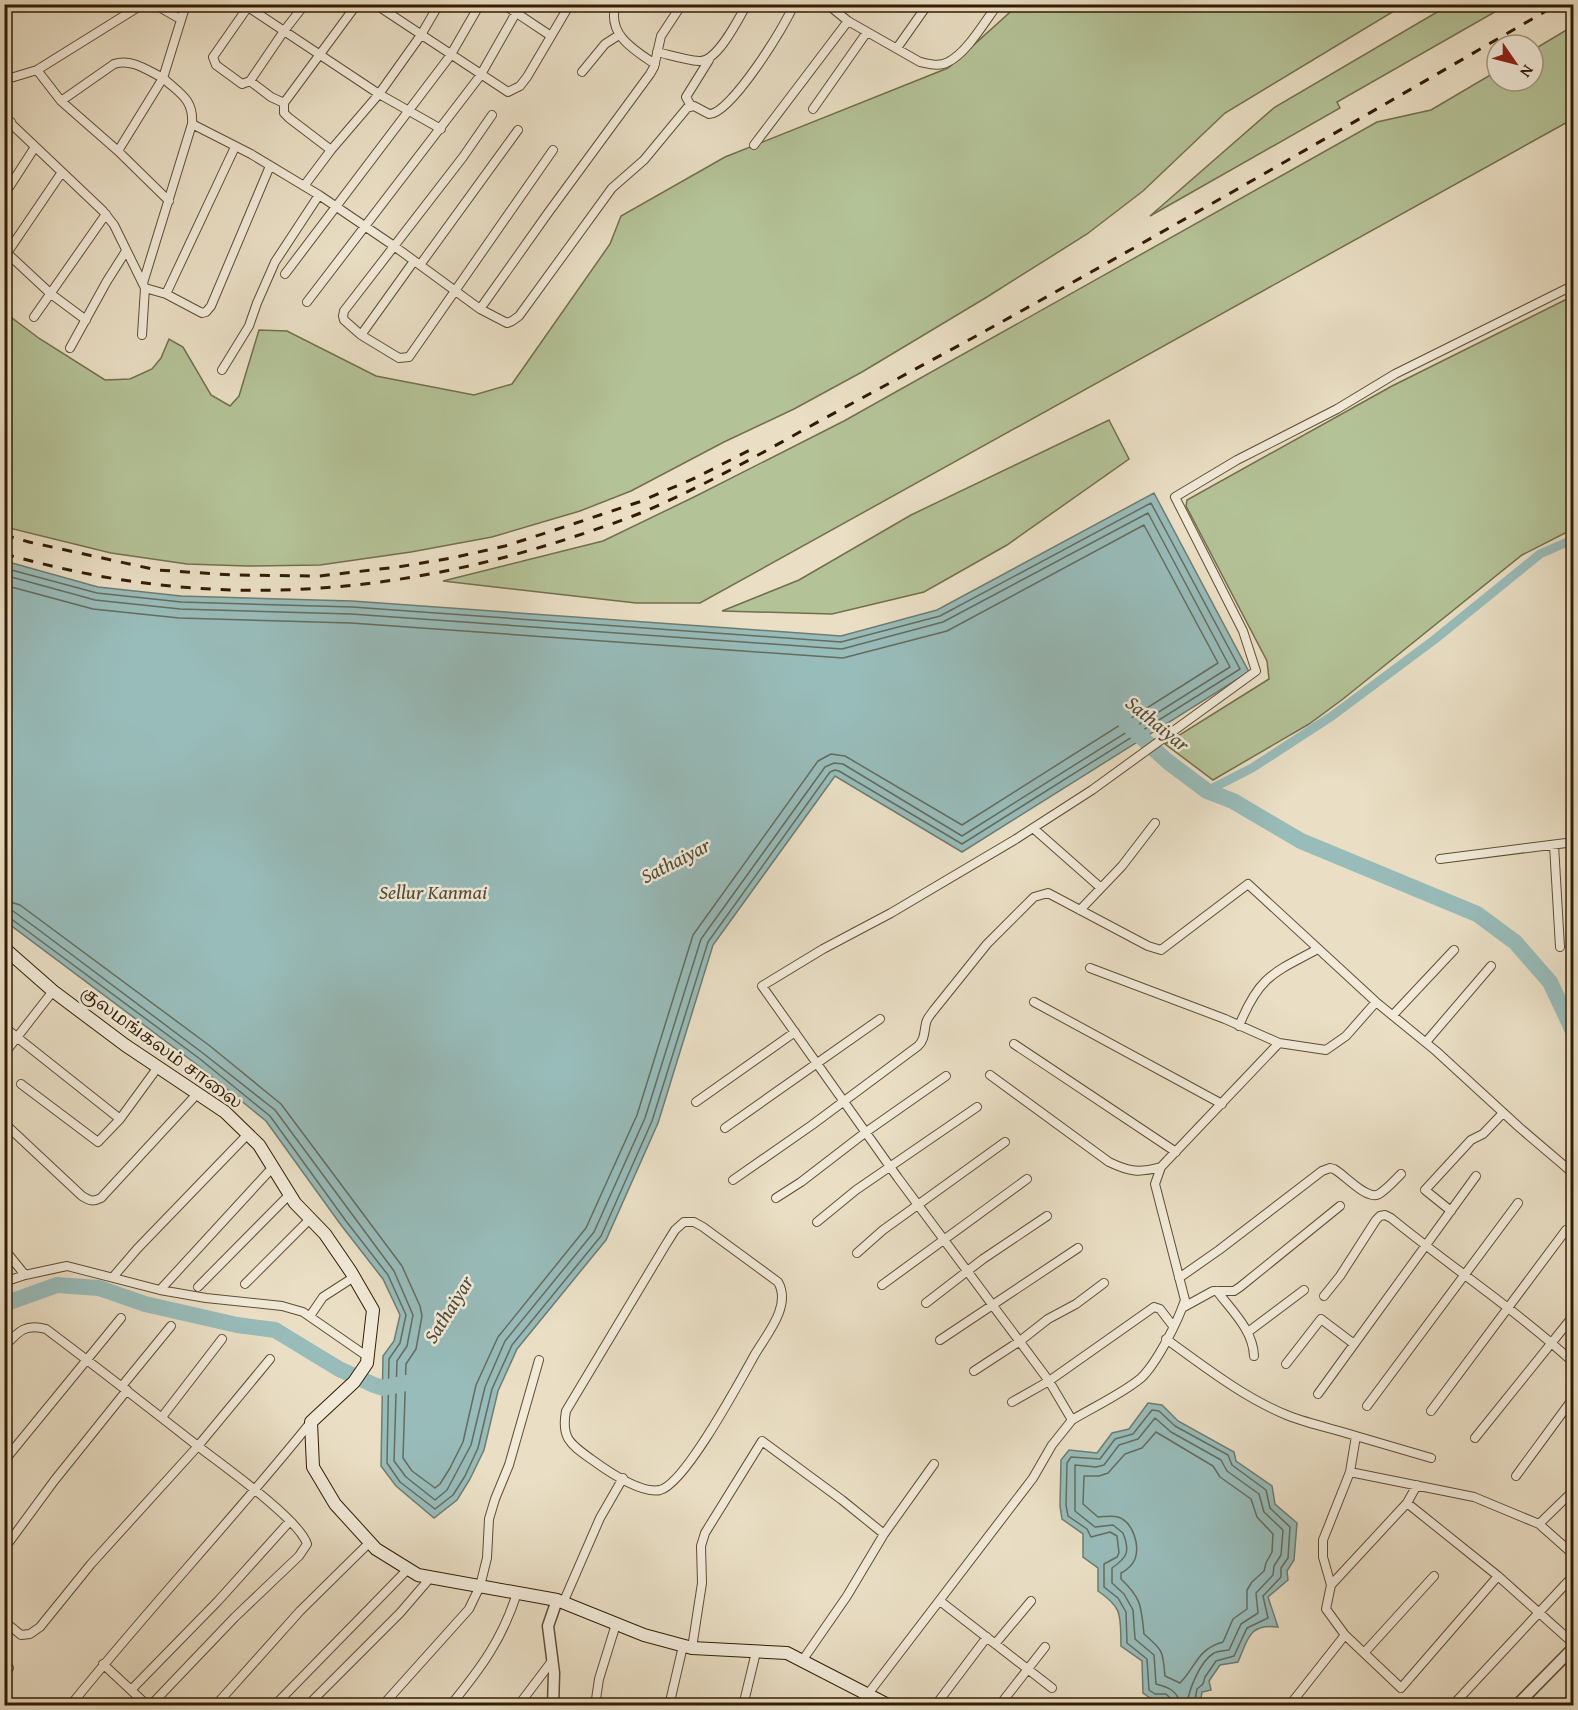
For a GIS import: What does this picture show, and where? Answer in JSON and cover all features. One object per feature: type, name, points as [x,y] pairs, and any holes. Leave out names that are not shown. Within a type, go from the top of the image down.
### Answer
[{"type":"main road","name":"குலமங்கலம் சாலை","points":[[4,948],[53,991],[125,1045],[225,1112],[259,1145],[290,1194],[325,1234],[354,1278],[373,1311],[368,1360],[354,1382],[311,1422]]},
{"type":"main road","points":[[311,1422],[313,1467],[335,1504],[376,1549],[418,1575],[560,1602],[644,1635],[688,1647],[787,1653],[890,1706]]},
{"type":"street","points":[[4,80],[37,70],[143,4]]},
{"type":"street","points":[[154,4],[180,19]]},
{"type":"street","points":[[118,151],[162,78],[186,4]]},
{"type":"street","points":[[305,4],[284,30],[250,81],[242,84],[237,82],[216,65],[213,57],[249,6],[284,30],[379,94],[441,129]]},
{"type":"street","points":[[331,150],[289,118],[284,112],[284,103],[357,4]]},
{"type":"street","points":[[375,4],[387,8],[450,56],[501,90],[508,92],[513,91],[527,77],[570,4]]},
{"type":"street","points":[[304,186],[331,150],[379,94],[421,35],[439,4]]},
{"type":"street","points":[[285,274],[450,56],[480,4]]},
{"type":"street","points":[[503,4],[551,36]]},
{"type":"street","points":[[307,302],[480,76],[521,4]]},
{"type":"street","points":[[616,4],[613,19],[615,31],[633,49],[655,64]]},
{"type":"street","points":[[480,309],[650,74],[655,64],[661,36],[682,4]]},
{"type":"street","points":[[691,106],[686,97],[747,4]]},
{"type":"street","points":[[192,124],[270,165],[319,195],[480,309],[507,323],[519,316],[612,188],[644,160],[687,108],[694,106],[709,114],[718,111],[750,76],[766,54],[794,4]]},
{"type":"street","points":[[827,4],[848,21],[867,32],[920,62],[933,65],[947,63],[960,55],[998,4]]},
{"type":"street","points":[[897,48],[928,4]]},
{"type":"street","points":[[754,145],[848,21]]},
{"type":"street","points":[[813,109],[867,32]]},
{"type":"street","points":[[582,72],[605,44],[619,35]]},
{"type":"street","points":[[657,52],[700,62],[709,60]]},
{"type":"street","points":[[61,100],[114,64],[129,61],[162,78],[190,104],[193,111],[192,124],[144,286],[142,335]]},
{"type":"street","points":[[37,70],[61,100],[169,201]]},
{"type":"street","points":[[250,81],[271,97],[284,103]]},
{"type":"street","points":[[492,115],[463,157],[344,311],[344,320],[361,335],[399,358],[406,358],[553,150]]},
{"type":"street","points":[[4,132],[8,119],[106,214],[114,225],[144,286],[166,294],[202,313],[211,306],[270,165]]},
{"type":"street","points":[[361,335],[518,130]]},
{"type":"street","points":[[4,195],[35,147]]},
{"type":"street","points":[[166,294],[234,147]]},
{"type":"street","points":[[62,172],[7,253],[51,294],[86,320]]},
{"type":"street","points":[[222,370],[249,326],[275,262],[319,195]]},
{"type":"street","points":[[34,317],[106,214]]},
{"type":"street","points":[[70,348],[126,251]]},
{"type":"street","points":[[1072,1420],[1049,1381],[891,1167],[762,986],[823,948],[891,913],[1033,828],[1092,790],[1256,671],[1243,631],[1176,497],[1237,460],[1337,409],[1395,374],[1574,285]]},
{"type":"street","points":[[1080,909],[1122,866],[1155,823]]},
{"type":"street","points":[[1033,828],[1101,888]]},
{"type":"street","points":[[1440,859],[1574,842]]},
{"type":"street","points":[[1554,845],[1560,947]]},
{"type":"street","points":[[733,1180],[844,1102],[922,1042],[928,1019],[943,999],[987,944],[1034,897],[1048,893],[1148,946],[1161,950],[1248,884],[1376,1002],[1426,1042],[1574,1174]]},
{"type":"street","points":[[1239,1026],[1247,1005],[1261,984],[1275,972],[1318,949]]},
{"type":"street","points":[[1393,1015],[1454,950]]},
{"type":"street","points":[[1426,1042],[1491,966]]},
{"type":"street","points":[[1090,968],[1279,1043],[1326,1050],[1346,1036],[1376,1002]]},
{"type":"street","points":[[4,1054],[53,991]]},
{"type":"street","points":[[1034,1002],[1222,1104]]},
{"type":"street","points":[[725,1128],[880,1019]]},
{"type":"street","points":[[4,1027],[120,1119]]},
{"type":"street","points":[[696,1102],[795,1032]]},
{"type":"street","points":[[868,1694],[1033,1478],[1052,1445],[1072,1420],[1139,1380],[1154,1361],[1185,1300],[1155,1184],[1161,1167],[1279,1043]]},
{"type":"street","points":[[1014,1044],[1176,1152]]},
{"type":"street","points":[[21,1084],[95,1142],[102,1139],[120,1119],[158,1067]]},
{"type":"street","points":[[990,1075],[1109,1162],[1125,1170],[1140,1172],[1161,1167]]},
{"type":"street","points":[[776,1198],[801,1182],[866,1131],[946,1076]]},
{"type":"street","points":[[4,1124],[82,1196],[95,1201],[101,1198],[197,1094]]},
{"type":"street","points":[[817,1222],[856,1190],[977,1107]]},
{"type":"street","points":[[1451,1210],[1425,1190],[1470,1140],[1483,1134],[1503,1113]]},
{"type":"street","points":[[113,1277],[248,1134]]},
{"type":"street","points":[[857,1252],[883,1230],[1005,1142]]},
{"type":"street","points":[[160,1290],[273,1167]]},
{"type":"street","points":[[1179,1278],[1322,1171],[1334,1169],[1366,1194],[1373,1196],[1401,1174]]},
{"type":"street","points":[[1318,1394],[1476,1176]]},
{"type":"street","points":[[882,1285],[1027,1179]]},
{"type":"street","points":[[198,1287],[290,1194]]},
{"type":"street","points":[[1367,1406],[1518,1203]]},
{"type":"street","points":[[1182,1308],[1206,1294],[1233,1291],[1240,1287],[1340,1206]]},
{"type":"street","points":[[1324,1296],[1380,1216],[1385,1215],[1551,1342],[1574,1363]]},
{"type":"street","points":[[926,1303],[1047,1216]]},
{"type":"street","points":[[244,1284],[310,1218]]},
{"type":"street","points":[[684,1222],[694,1222],[778,1282],[783,1290],[782,1301],[773,1323],[718,1418],[675,1482],[661,1490],[637,1486],[623,1478],[600,1466],[573,1446],[563,1426],[566,1411],[675,1230],[684,1222]]},
{"type":"street","points":[[1431,1411],[1566,1230]]},
{"type":"street","points":[[940,1340],[1078,1248]]},
{"type":"street","points":[[4,1249],[25,1275]]},
{"type":"street","points":[[4,1282],[67,1266],[160,1290],[206,1298],[282,1306],[310,1316],[368,1360]]},
{"type":"street","points":[[310,1316],[323,1297],[354,1278]]},
{"type":"street","points":[[974,1371],[1104,1283]]},
{"type":"street","points":[[1248,1332],[1304,1290]]},
{"type":"street","points":[[1217,1291],[1248,1332],[1254,1356]]},
{"type":"street","points":[[1012,1402],[1049,1381],[1154,1307],[1160,1309],[1173,1326]]},
{"type":"street","points":[[1475,1438],[1574,1315]]},
{"type":"street","points":[[4,1461],[121,1318]]},
{"type":"street","points":[[1286,1364],[1321,1319],[1354,1344]]},
{"type":"street","points":[[4,1347],[23,1329],[36,1326],[46,1329],[256,1491],[306,1538],[307,1544],[304,1550],[149,1706],[103,1664]]},
{"type":"street","points":[[4,1550],[171,1326]]},
{"type":"street","points":[[162,1417],[222,1339]]},
{"type":"street","points":[[1166,1339],[1224,1380],[1289,1416],[1431,1458]]},
{"type":"street","points":[[4,1622],[21,1635],[30,1634],[40,1627],[91,1564],[198,1446],[270,1359]]},
{"type":"street","points":[[382,1706],[469,1609],[480,1586],[487,1558],[489,1519],[509,1465],[539,1360]]},
{"type":"street","points":[[1516,1476],[1574,1397]]},
{"type":"street","points":[[70,1706],[179,1575],[256,1491],[311,1422]]},
{"type":"street","points":[[1356,1436],[1350,1472],[1323,1540],[1323,1557],[1331,1585],[1326,1609],[1345,1635],[1401,1688],[1498,1576]]},
{"type":"street","points":[[669,1706],[688,1647],[702,1583],[701,1546],[705,1533],[762,1441],[884,1534]]},
{"type":"street","points":[[802,1661],[847,1596],[884,1534],[934,1464]]},
{"type":"street","points":[[1350,1472],[1474,1497],[1539,1524],[1574,1555]]},
{"type":"street","points":[[553,1706],[552,1661],[548,1626],[600,1518],[623,1478]]},
{"type":"street","points":[[1331,1585],[1407,1503],[1417,1485]]},
{"type":"street","points":[[1539,1524],[1574,1490]]},
{"type":"street","points":[[1407,1503],[1498,1576],[1574,1646],[1516,1706]]},
{"type":"street","points":[[131,1690],[218,1601],[290,1521]]},
{"type":"street","points":[[215,1706],[300,1611],[370,1542]]},
{"type":"street","points":[[274,1706],[408,1569]]},
{"type":"street","points":[[1452,1706],[1574,1575]]},
{"type":"street","points":[[1364,1653],[1434,1576]]},
{"type":"street","points":[[307,1706],[400,1613],[431,1577]]},
{"type":"street","points":[[450,1706],[494,1648],[508,1622],[517,1593]]},
{"type":"street","points":[[940,1600],[1052,1688]]},
{"type":"street","points":[[995,1644],[1031,1601]]},
{"type":"street","points":[[595,1706],[599,1679],[616,1624]]},
{"type":"street","points":[[1289,1706],[1345,1635]]},
{"type":"street","points":[[935,1706],[987,1637]]},
{"type":"street","points":[[999,1706],[1045,1647]]},
{"type":"street","points":[[743,1706],[756,1652]]},
{"type":"street","points":[[518,1706],[552,1661]]},
{"type":"green space","points":[[1018,5],[1404,5],[1225,113],[1143,191],[1087,234],[987,297],[862,372],[794,409],[724,442],[631,491],[580,511],[492,537],[320,565],[187,564],[111,553],[5,527],[4,312],[40,339],[105,380],[130,379],[152,369],[161,358],[169,339],[183,347],[211,395],[230,406],[239,396],[259,330],[287,331],[376,376],[474,395],[512,384],[610,244],[621,216],[725,157],[948,68]]},
{"type":"green space","points":[[1449,5],[1507,5],[1337,102],[1340,108],[1150,216],[1275,107]]},
{"type":"green space","points":[[1573,26],[1573,119],[700,603],[636,603],[443,581],[603,541],[694,497],[844,421],[1377,122],[1431,110],[1485,78],[1485,93],[1545,93],[1545,43]]},
{"type":"green space","points":[[1573,296],[1573,529],[1522,555],[1309,724],[1213,780],[1165,744],[1269,679],[1267,661],[1186,506],[1187,500],[1392,386]]},
{"type":"green space","points":[[1109,420],[1129,459],[1007,545],[924,592],[832,614],[722,611],[799,580],[911,515]]},
{"type":"water","name":"Sellur Kanmai","points":[[1154,493],[1249,672],[962,852],[835,776],[713,945],[658,1123],[606,1240],[517,1349],[498,1391],[484,1450],[470,1479],[457,1500],[434,1518],[396,1486],[381,1466],[383,1356],[394,1341],[400,1315],[383,1279],[266,1121],[196,1064],[5,921],[5,561],[98,587],[181,596],[352,601],[841,636],[937,610]]},
{"type":"water","points":[[1148,1403],[1162,1405],[1178,1421],[1234,1452],[1236,1461],[1272,1486],[1275,1504],[1297,1523],[1294,1560],[1287,1571],[1288,1580],[1268,1597],[1278,1627],[1268,1626],[1255,1630],[1247,1640],[1238,1662],[1220,1665],[1209,1681],[1211,1690],[1202,1692],[1200,1705],[1169,1705],[1162,1699],[1153,1700],[1143,1693],[1142,1661],[1121,1646],[1119,1614],[1112,1603],[1098,1591],[1098,1568],[1083,1557],[1083,1534],[1062,1519],[1061,1460],[1069,1450],[1097,1453],[1112,1433],[1129,1429]]},
{"type":"waterway","points":[[1207,791],[1252,768],[1332,716],[1434,640],[1540,554],[1574,539]]},
{"type":"waterway","name":"Sathaiyar","points":[[1126,723],[1167,761],[1207,791],[1233,801],[1301,841],[1477,914],[1515,942],[1550,982],[1574,1033]]},
{"type":"waterway","name":"Sathaiyar","points":[[4,1304],[57,1285],[99,1288],[145,1304],[237,1325],[275,1330],[339,1369],[374,1385],[383,1388],[406,1383]]},
{"type":"railway","points":[[4,554],[98,576],[130,581],[241,590],[296,590],[351,586],[459,568],[513,555],[608,525],[648,510],[709,481],[987,330],[1558,4]]},
{"type":"railway","points":[[4,535],[157,570],[233,575],[319,576],[398,567],[505,546],[558,529],[639,502],[695,478],[750,450]]}]
